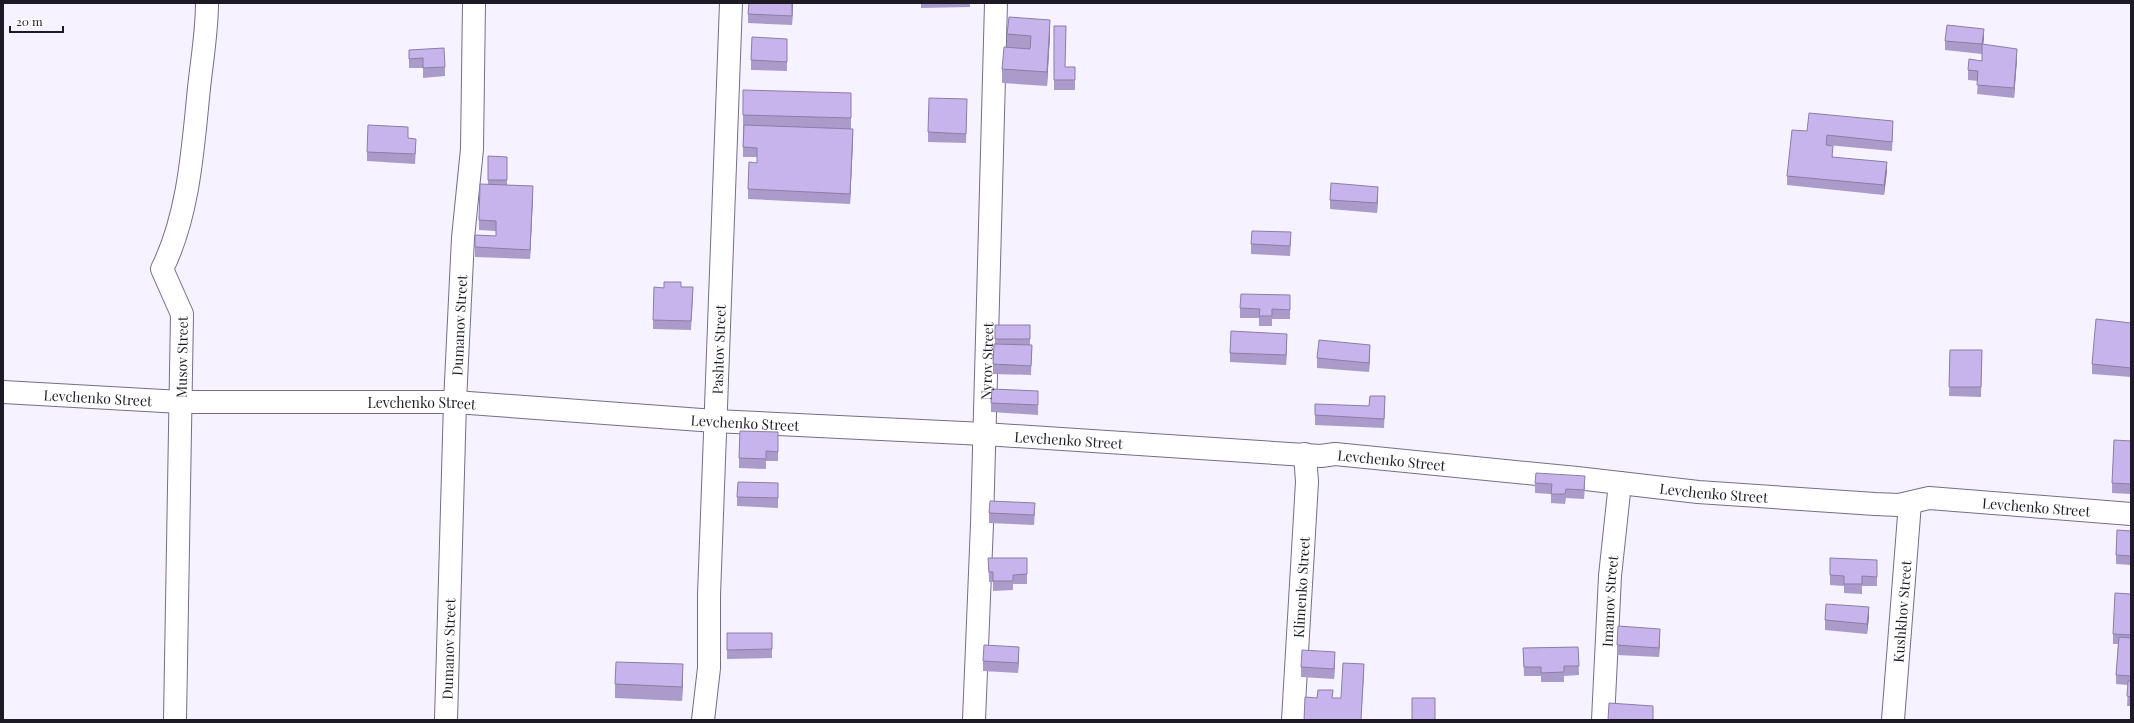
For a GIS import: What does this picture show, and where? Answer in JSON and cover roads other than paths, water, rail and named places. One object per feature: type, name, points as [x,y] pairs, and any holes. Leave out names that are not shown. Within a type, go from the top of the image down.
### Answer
[{"type":"street","name":"Musov Street","points":[[175,720],[182,314],[162,269],[168,258],[183,206],[194,133],[207,3]]},
{"type":"street","name":"Dumanov Street","points":[[446,720],[456,402],[464,238],[472,149],[474,3]]},
{"type":"street","name":"Pashtov Street","points":[[703,720],[709,668],[709,595],[731,3]]},
{"type":"street","name":"Nyrov Street","points":[[974,720],[984,434],[996,3]]},
{"type":"street","name":"Levchenko Street","points":[[3,392],[181,402],[456,402],[715,421],[984,434],[1321,456],[1335,454],[1714,493],[1898,506],[1929,498],[2131,514]]},
{"type":"street","name":"Klimenko Street","points":[[1293,720],[1307,482],[1305,454]]},
{"type":"street","name":"Imamov Street","points":[[1603,720],[1610,576],[1620,483]]},
{"type":"street","name":"Kushkhov Street","points":[[1893,720],[1910,503]]}]
